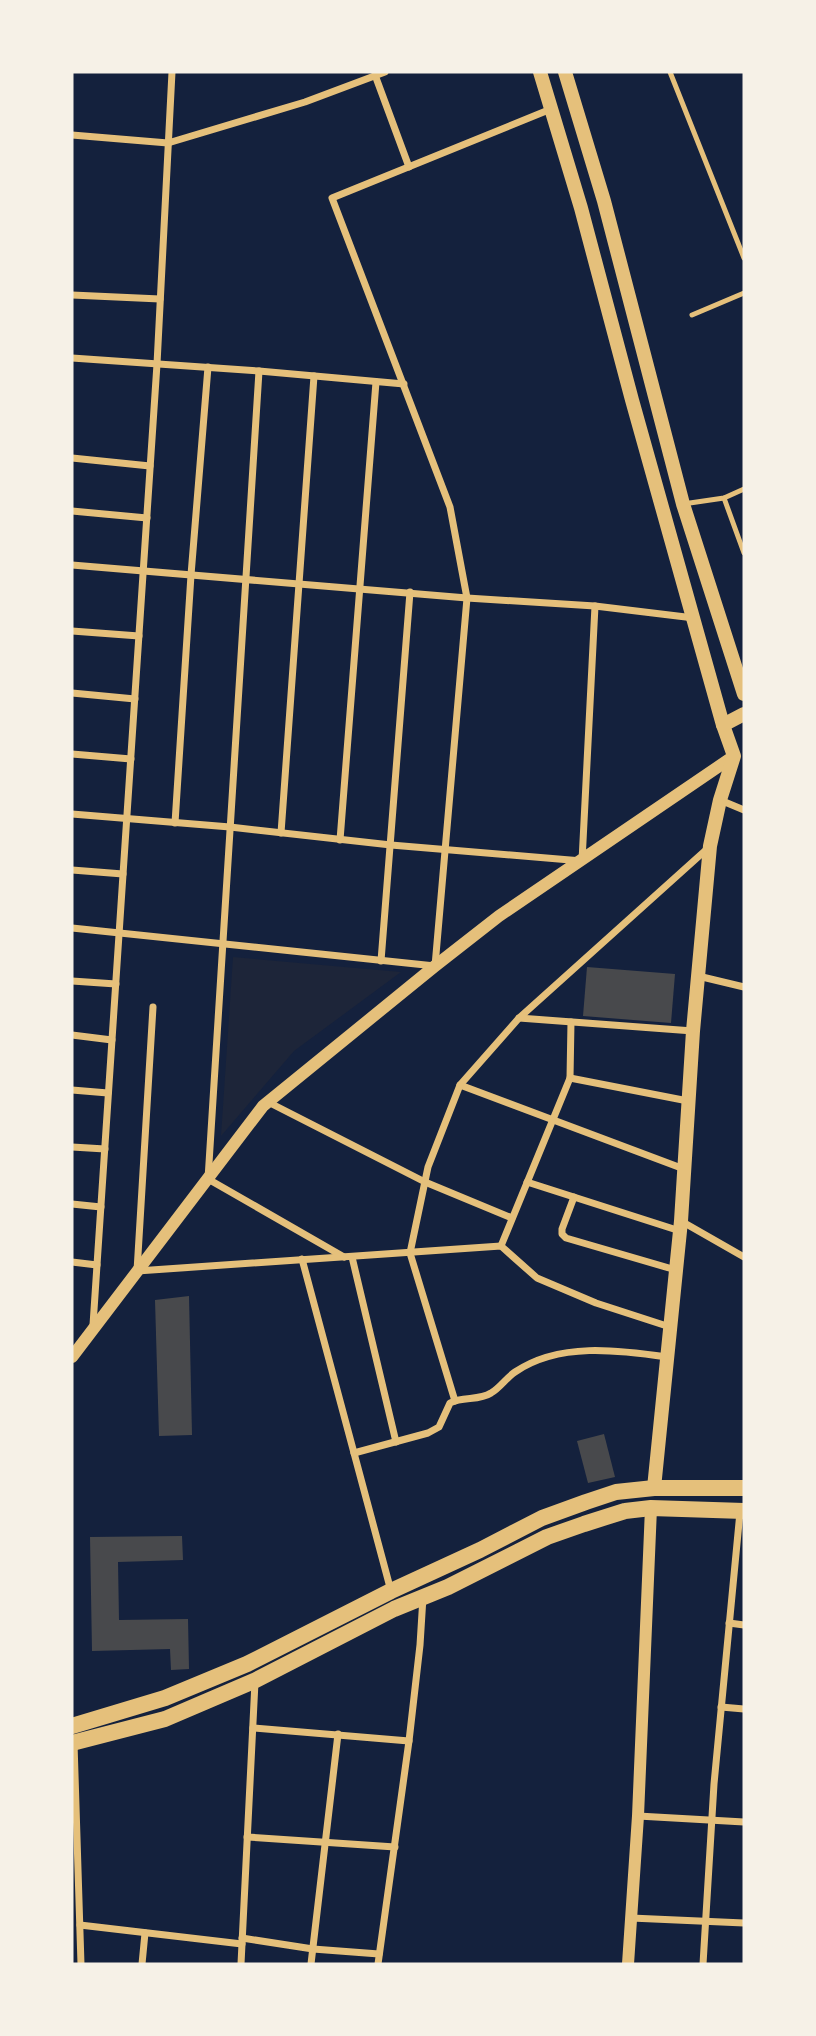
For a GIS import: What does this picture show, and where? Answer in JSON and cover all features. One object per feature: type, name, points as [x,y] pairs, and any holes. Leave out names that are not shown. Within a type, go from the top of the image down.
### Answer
[{"type":"main road","points":[[540,72],[581,208],[723,725],[739,753],[720,800],[710,846],[693,1031],[680,1226],[654,1488]]},
{"type":"main road","points":[[565,72],[604,201],[683,504],[744,694]]},
{"type":"main road","points":[[723,725],[744,714]]},
{"type":"main road","points":[[72,1737],[247,1664],[542,1518],[616,1492],[654,1488],[744,1488]]},
{"type":"main road","points":[[72,1737],[165,1719],[256,1680],[394,1609],[448,1587],[547,1537],[625,1511],[650,1508],[742,1511]]},
{"type":"street","points":[[93,1329],[157,364],[172,72]]},
{"type":"street","points":[[72,135],[168,143],[305,102],[385,72]]},
{"type":"street","points":[[375,75],[409,167]]},
{"type":"street","points":[[436,966],[467,598],[450,507],[332,198],[551,109]]},
{"type":"street","points":[[72,295],[160,299]]},
{"type":"street","points":[[72,358],[404,384]]},
{"type":"street","points":[[175,822],[208,367]]},
{"type":"street","points":[[208,1179],[259,371]]},
{"type":"street","points":[[281,833],[314,376]]},
{"type":"street","points":[[340,840],[376,382]]},
{"type":"street","points":[[72,458],[150,466]]},
{"type":"street","points":[[72,511],[147,518]]},
{"type":"street","points":[[72,565],[595,606],[694,618]]},
{"type":"street","points":[[381,961],[410,592]]},
{"type":"street","points":[[582,861],[595,606]]},
{"type":"street","points":[[72,631],[139,636]]},
{"type":"street","points":[[72,693],[135,699]]},
{"type":"street","points":[[72,1357],[268,1102],[499,916],[739,753]]},
{"type":"street","points":[[72,754],[131,759]]},
{"type":"street","points":[[720,800],[744,810]]},
{"type":"street","points":[[72,814],[582,861]]},
{"type":"street","points":[[455,1401],[410,1253],[428,1167],[460,1085],[519,1018],[710,846]]},
{"type":"street","points":[[72,870],[123,874]]},
{"type":"street","points":[[72,928],[436,966]]},
{"type":"street","points":[[698,976],[744,988]]},
{"type":"street","points":[[72,981],[116,984]]},
{"type":"street","points":[[137,1271],[153,1007]]},
{"type":"street","points":[[519,1018],[693,1031]]},
{"type":"street","points":[[501,1246],[570,1078],[571,1022]]},
{"type":"street","points":[[72,1035],[112,1040]]},
{"type":"street","points":[[570,1078],[688,1101]]},
{"type":"street","points":[[460,1085],[684,1169]]},
{"type":"street","points":[[72,1090],[108,1093]]},
{"type":"street","points":[[268,1102],[425,1182],[512,1218]]},
{"type":"street","points":[[72,1147],[105,1149]]},
{"type":"street","points":[[208,1179],[348,1257],[396,1442]]},
{"type":"street","points":[[527,1182],[680,1226],[744,1257]]},
{"type":"street","points":[[574,1197],[562,1229],[566,1238],[676,1270]]},
{"type":"street","points":[[72,1204],[101,1207]]},
{"type":"street","points":[[137,1271],[501,1246],[537,1278],[596,1304],[670,1326]]},
{"type":"street","points":[[302,1259],[394,1609]]},
{"type":"street","points":[[72,1262],[97,1265]]},
{"type":"street","points":[[354,1453],[428,1433],[439,1427],[447,1407],[455,1401],[489,1395],[515,1372],[541,1359],[560,1354],[619,1351],[667,1357]]},
{"type":"street","points":[[628,1964],[638,1816],[650,1508]]},
{"type":"street","points":[[703,1964],[721,1707],[742,1511]]},
{"type":"street","points":[[378,1964],[409,1741],[423,1597]]},
{"type":"street","points":[[729,1623],[744,1625]]},
{"type":"street","points":[[241,1964],[256,1680]]},
{"type":"street","points":[[721,1707],[744,1709]]},
{"type":"street","points":[[253,1728],[409,1741]]},
{"type":"street","points":[[311,1964],[338,1734]]},
{"type":"street","points":[[72,1737],[80,1964]]},
{"type":"street","points":[[638,1816],[744,1822]]},
{"type":"street","points":[[247,1837],[395,1847]]},
{"type":"street","points":[[631,1918],[744,1923]]},
{"type":"street","points":[[80,1925],[379,1954]]},
{"type":"street","points":[[142,1964],[145,1933]]},
{"type":"lane","points":[[670,72],[744,258]]},
{"type":"lane","points":[[692,315],[744,293]]},
{"type":"lane","points":[[683,504],[724,498],[744,489]]},
{"type":"lane","points":[[724,498],[744,553]]},
{"type":"shaded area","points":[[233,957],[401,972],[294,1051],[221,1136]]},
{"type":"building","points":[[587,967],[675,974],[671,1023],[583,1016]]},
{"type":"building","points":[[189,1296],[192,1435],[159,1436],[155,1300]]},
{"type":"building","points":[[604,1434],[615,1477],[588,1483],[577,1441]]},
{"type":"building","points":[[182,1536],[183,1560],[118,1562],[119,1620],[188,1619],[189,1669],[171,1670],[170,1649],[92,1651],[90,1537]]}]
